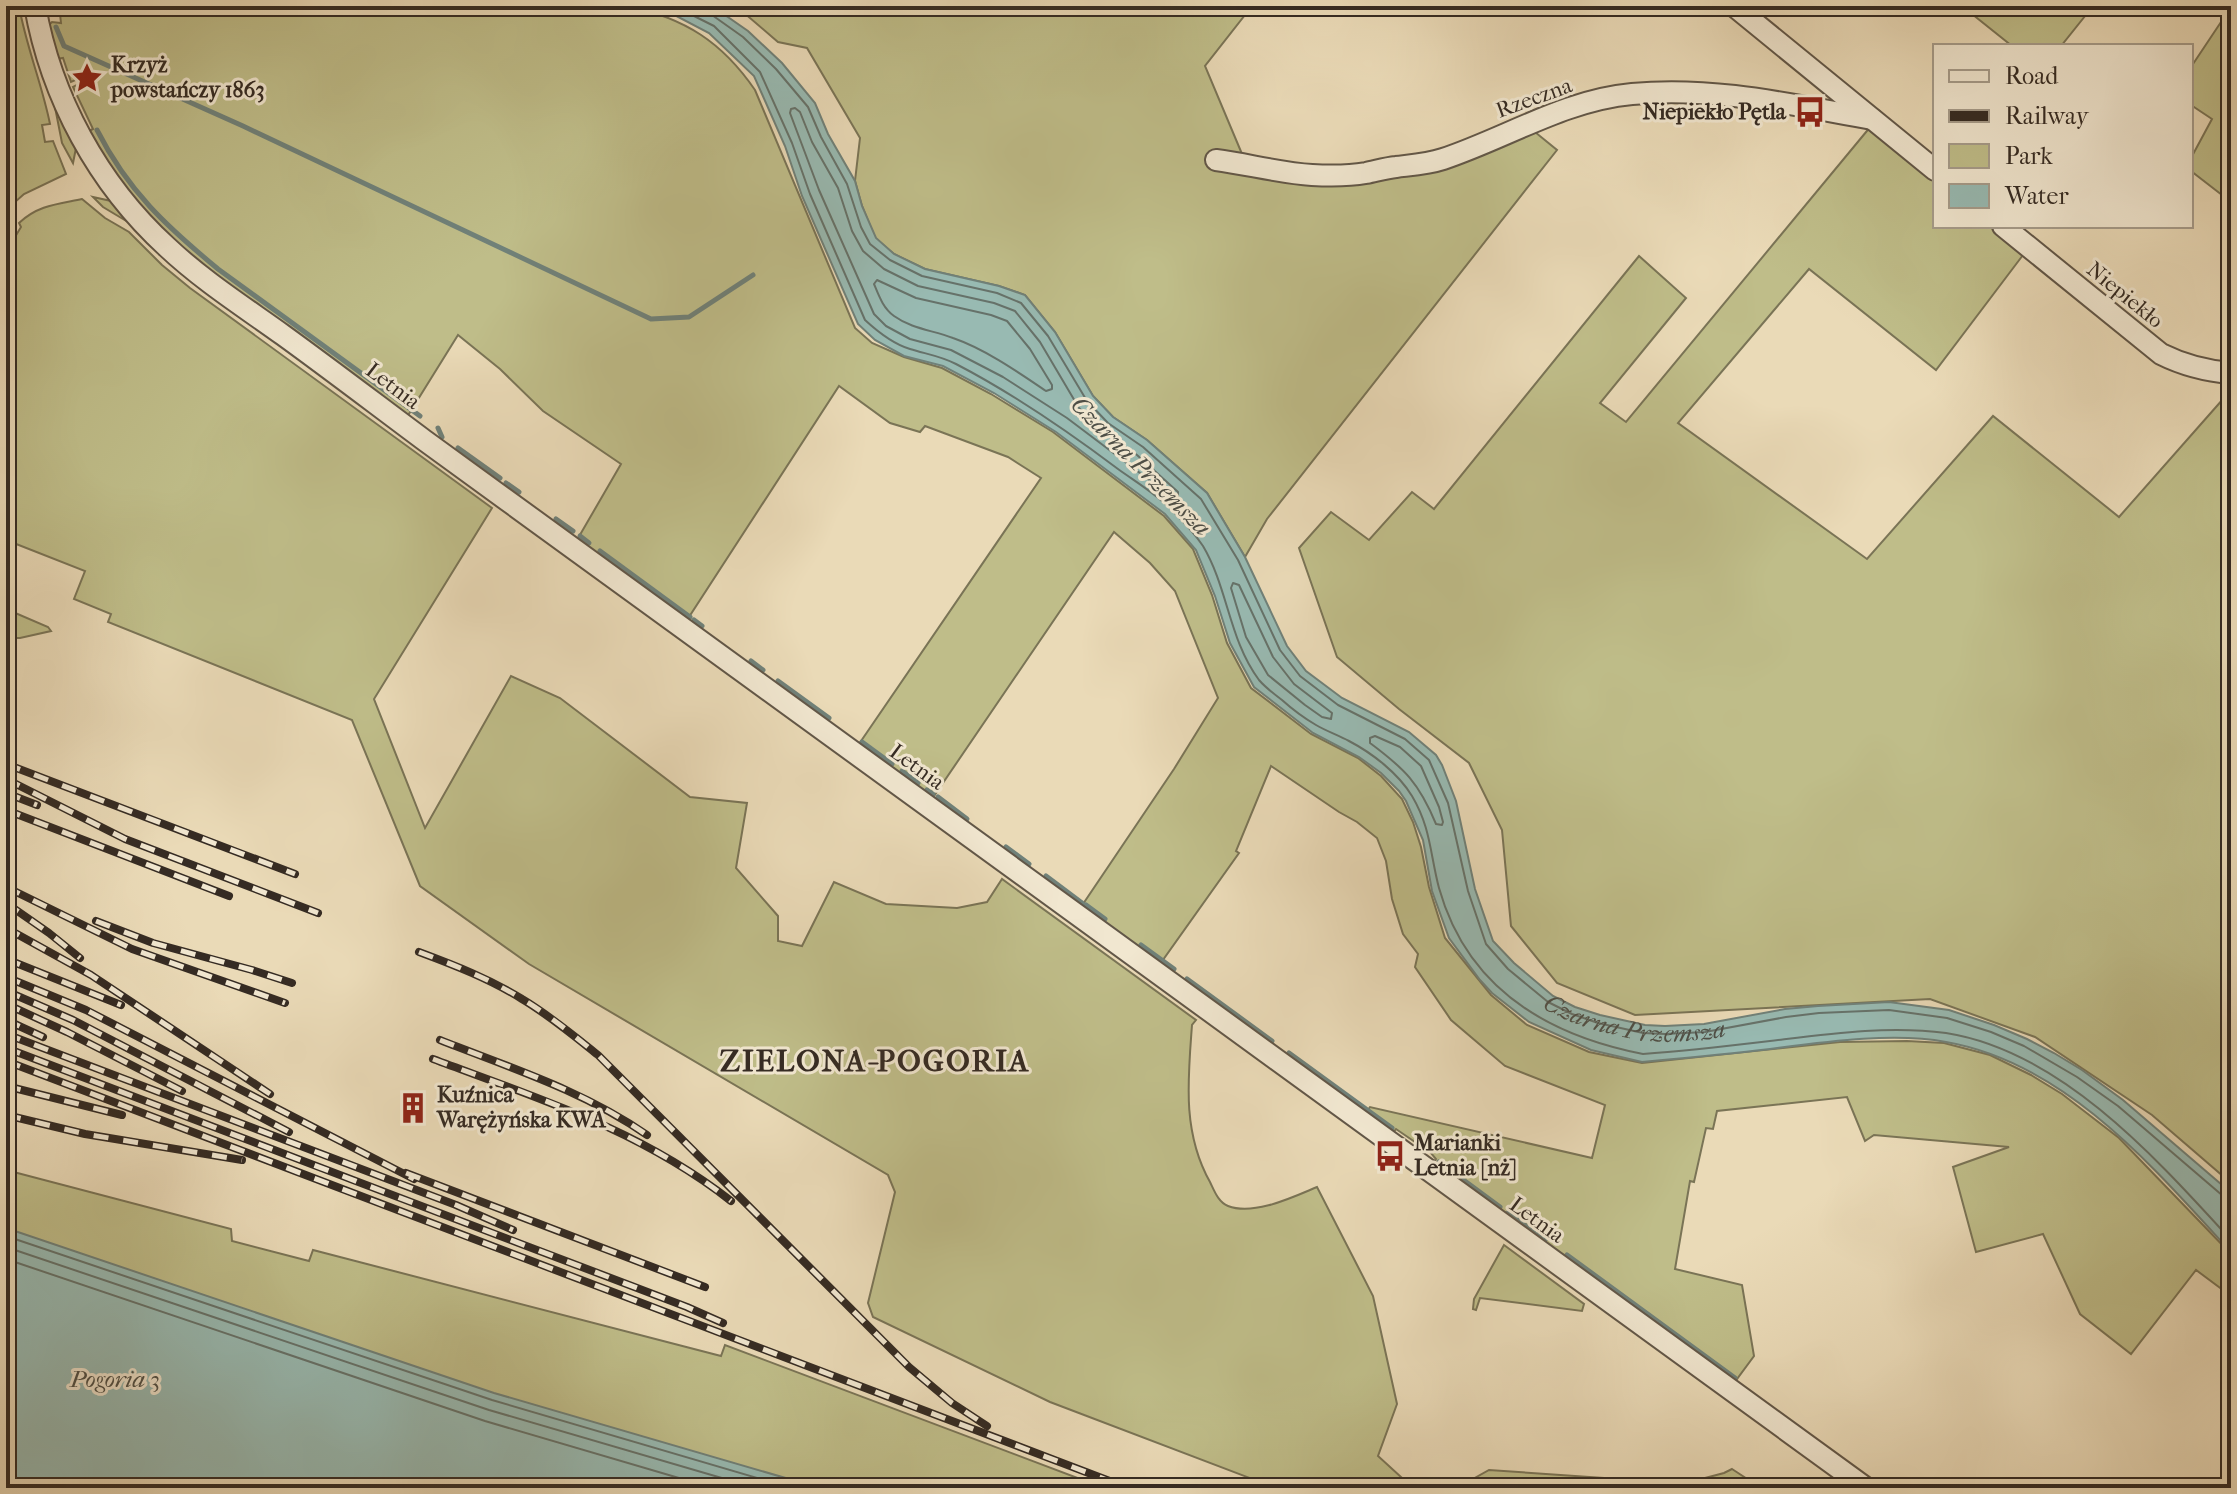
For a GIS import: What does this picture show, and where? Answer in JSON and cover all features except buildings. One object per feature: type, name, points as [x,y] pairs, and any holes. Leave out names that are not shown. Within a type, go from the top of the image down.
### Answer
[{"type":"street","name":"Letnia","points":[[35,6],[58,87],[96,162],[132,211],[179,258],[424,440],[1866,1488]]},
{"type":"street","points":[[1734,6],[1933,168]]},
{"type":"street","name":"Rzeczna","points":[[1216,160],[1311,175],[1364,173],[1417,165],[1465,151],[1538,118],[1613,97],[1666,91],[1772,101],[1872,119]]},
{"type":"street","name":"Niepiekło","points":[[2005,228],[2161,354],[2203,369],[2231,373]]},
{"type":"green space","points":[[6,6],[19,6],[50,124],[42,125],[45,142],[53,141],[66,174],[24,194],[6,210]]},
{"type":"green space","points":[[44,6],[627,6],[667,17],[700,34],[729,58],[755,90],[855,328],[872,343],[904,357],[942,368],[991,394],[1053,432],[1164,516],[1193,549],[1227,643],[1251,688],[1311,734],[1358,758],[1381,776],[1402,799],[1421,847],[1429,887],[1445,938],[1491,995],[1527,1025],[1589,1052],[1642,1063],[1840,1042],[1944,1043],[1990,1055],[2062,1094],[2119,1138],[2231,1254],[2231,1296],[2196,1270],[2131,1354],[2080,1314],[2043,1234],[1976,1252],[1953,1167],[2009,1147],[1874,1135],[1865,1141],[1847,1097],[1717,1111],[1713,1129],[1706,1128],[1694,1182],[1690,1181],[1675,1269],[1742,1285],[1754,1356],[1734,1383],[1433,1163],[1436,1159],[1431,1153],[1396,1129],[1392,1134],[1365,1114],[1370,1107],[1592,1158],[1605,1105],[1505,1066],[1451,1020],[1415,967],[1418,954],[1403,934],[1392,899],[1386,861],[1377,838],[1357,822],[1271,766],[1236,851],[1239,853],[1160,964],[1081,907],[1218,698],[1175,591],[1150,563],[1114,532],[932,799],[859,744],[1041,478],[1008,457],[925,426],[920,432],[890,423],[839,386],[687,620],[577,540],[621,464],[543,411],[500,369],[458,335],[407,417],[168,237],[116,177],[89,131],[93,129],[73,87],[89,79],[87,75],[71,82],[63,58],[57,59],[48,26],[52,22],[61,23],[60,14]]},
{"type":"green space","points":[[736,6],[1252,6],[1205,66],[1250,173],[1321,185],[1535,132],[1557,150],[1267,519],[1245,557],[1207,493],[1147,440],[1113,417],[1093,396],[1055,332],[1025,295],[925,269],[894,254],[875,238],[855,181],[860,138],[807,48],[778,42]]},
{"type":"green space","points":[[1962,6],[2093,6],[2063,44],[2010,44]]},
{"type":"green space","points":[[2231,7],[2231,202],[2193,173],[2193,154],[2212,119],[2193,106],[2193,64]]},
{"type":"green space","points":[[53,97],[76,148],[73,163],[62,143]]},
{"type":"green space","points":[[1871,126],[1933,178],[1933,228],[1992,228],[2023,255],[1936,370],[1809,269],[1678,423],[1867,559],[1993,416],[2119,517],[2231,390],[2231,1183],[2152,1115],[2035,1037],[1930,999],[1635,1015],[1557,983],[1511,926],[1502,830],[1469,763],[1337,657],[1299,548],[1331,512],[1369,540],[1412,492],[1434,509],[1639,256],[1686,298],[1600,403],[1626,422]]},
{"type":"green space","points":[[93,197],[111,201],[133,225],[103,207]]},
{"type":"green space","points":[[82,199],[129,232],[190,288],[492,508],[374,699],[425,828],[511,676],[560,698],[690,797],[747,803],[736,868],[778,916],[778,941],[802,946],[834,882],[886,904],[957,908],[987,902],[1002,879],[1196,1020],[1192,1025],[1189,1065],[1191,1125],[1201,1163],[1222,1202],[1228,1206],[1250,1209],[1317,1187],[1373,1296],[1397,1404],[1378,1456],[1413,1488],[1276,1488],[1050,1402],[873,1317],[868,1303],[895,1192],[888,1175],[529,964],[420,886],[352,720],[108,622],[111,614],[74,599],[85,571],[6,540],[6,252],[21,227],[19,223],[33,212]]},
{"type":"green space","points":[[6,609],[48,627],[51,631],[6,638]]},
{"type":"green space","points":[[6,1170],[231,1229],[232,1241],[309,1261],[313,1250],[721,1356],[725,1345],[1104,1488],[6,1488]]},
{"type":"green space","points":[[1504,1245],[1584,1304],[1582,1311],[1480,1298],[1476,1310],[1473,1309],[1474,1299]]},
{"type":"green space","points":[[1732,1469],[1761,1488],[1457,1488],[1489,1470],[1648,1481],[1705,1478]]},
{"type":"water","name":"Czarna Przemsza","points":[[647,6],[712,6],[748,31],[782,63],[815,103],[828,134],[855,181],[876,238],[894,254],[925,269],[1025,295],[1055,332],[1093,396],[1113,417],[1147,440],[1207,493],[1245,557],[1287,646],[1306,671],[1342,698],[1409,732],[1436,755],[1456,801],[1475,889],[1493,941],[1553,996],[1600,1015],[1645,1025],[1704,1024],[1785,1009],[1889,1002],[1949,1010],[1994,1025],[2027,1039],[2082,1070],[2123,1100],[2229,1191],[2231,1252],[2170,1186],[2104,1123],[2068,1095],[2030,1072],[1990,1054],[1946,1042],[1881,1038],[1642,1062],[1591,1050],[1529,1022],[1492,993],[1449,938],[1432,891],[1423,840],[1406,801],[1381,773],[1359,757],[1313,733],[1254,687],[1230,643],[1196,550],[1165,514],[1056,432],[994,393],[943,366],[904,356],[875,340],[858,324],[754,76],[709,33],[665,10]]},
{"type":"water","name":"Pogoria 3","points":[[6,1228],[494,1393],[820,1488],[6,1488]]},
{"type":"waterway","points":[[56,27],[64,46],[243,126],[651,319],[689,317],[753,275]]},
{"type":"waterway","points":[[97,130],[135,189],[182,238],[218,269],[420,416]]},
{"type":"waterway","points":[[438,428],[442,437]]},
{"type":"waterway","points":[[458,448],[500,478]]},
{"type":"waterway","points":[[506,483],[519,492]]},
{"type":"waterway","points":[[556,519],[573,531]]},
{"type":"waterway","points":[[580,536],[589,543]]},
{"type":"waterway","points":[[600,551],[690,617]]},
{"type":"waterway","points":[[694,620],[702,626]]},
{"type":"waterway","points":[[751,661],[763,670]]},
{"type":"waterway","points":[[778,681],[829,718]]},
{"type":"waterway","points":[[862,742],[892,764]]},
{"type":"waterway","points":[[902,771],[918,783]]},
{"type":"waterway","points":[[927,790],[933,794]]},
{"type":"waterway","points":[[938,797],[967,819]]},
{"type":"waterway","points":[[1006,847],[1029,864]]},
{"type":"waterway","points":[[1046,876],[1082,903]]},
{"type":"waterway","points":[[1086,905],[1105,919]]},
{"type":"waterway","points":[[1141,945],[1174,969]]},
{"type":"waterway","points":[[1187,979],[1272,1041]]},
{"type":"waterway","points":[[1289,1053],[1392,1128]]},
{"type":"waterway","points":[[1439,1162],[1500,1207]]},
{"type":"waterway","points":[[1508,1213],[1545,1240]]},
{"type":"waterway","points":[[1567,1255],[1735,1378]]},
{"type":"railway","points":[[6,764],[295,874]]},
{"type":"railway","points":[[6,779],[125,839],[318,913]]},
{"type":"railway","points":[[6,793],[37,805]]},
{"type":"railway","points":[[6,810],[229,896]]},
{"type":"railway","points":[[6,887],[132,949],[285,1003]]},
{"type":"railway","points":[[6,903],[80,958]]},
{"type":"railway","points":[[96,921],[153,943],[292,983]]},
{"type":"railway","points":[[6,928],[91,975],[270,1094]]},
{"type":"railway","points":[[419,952],[510,992],[551,1018],[598,1055],[909,1367],[952,1403],[987,1426]]},
{"type":"railway","points":[[6,959],[121,1005]]},
{"type":"railway","points":[[6,977],[86,1010],[414,1179]]},
{"type":"railway","points":[[6,991],[73,1020],[289,1132]]},
{"type":"railway","points":[[6,1004],[182,1091]]},
{"type":"railway","points":[[6,1020],[43,1037]]},
{"type":"railway","points":[[6,1034],[456,1205],[513,1230]]},
{"type":"railway","points":[[440,1040],[573,1093],[647,1135]]},
{"type":"railway","points":[[6,1048],[723,1323]]},
{"type":"railway","points":[[433,1059],[625,1135],[661,1154],[731,1201]]},
{"type":"railway","points":[[6,1061],[1128,1488]]},
{"type":"railway","points":[[6,1086],[122,1115]]},
{"type":"railway","points":[[6,1115],[85,1134],[242,1160]]},
{"type":"railway","points":[[406,1173],[705,1287]]},
{"type":"place","name":"Krzyż powstańczy 1863","points":[[87,78]]},
{"type":"place","name":"Niepiekło Pętla","points":[[1810,112]]},
{"type":"place","name":"Kuźnica Warężyńska KWA","points":[[413,1108]]},
{"type":"place","name":"Marianki Letnia [nż]","points":[[1390,1156]]},
{"type":"district","name":"ZIELONA-POGORIA","points":[[875,1061]]}]
